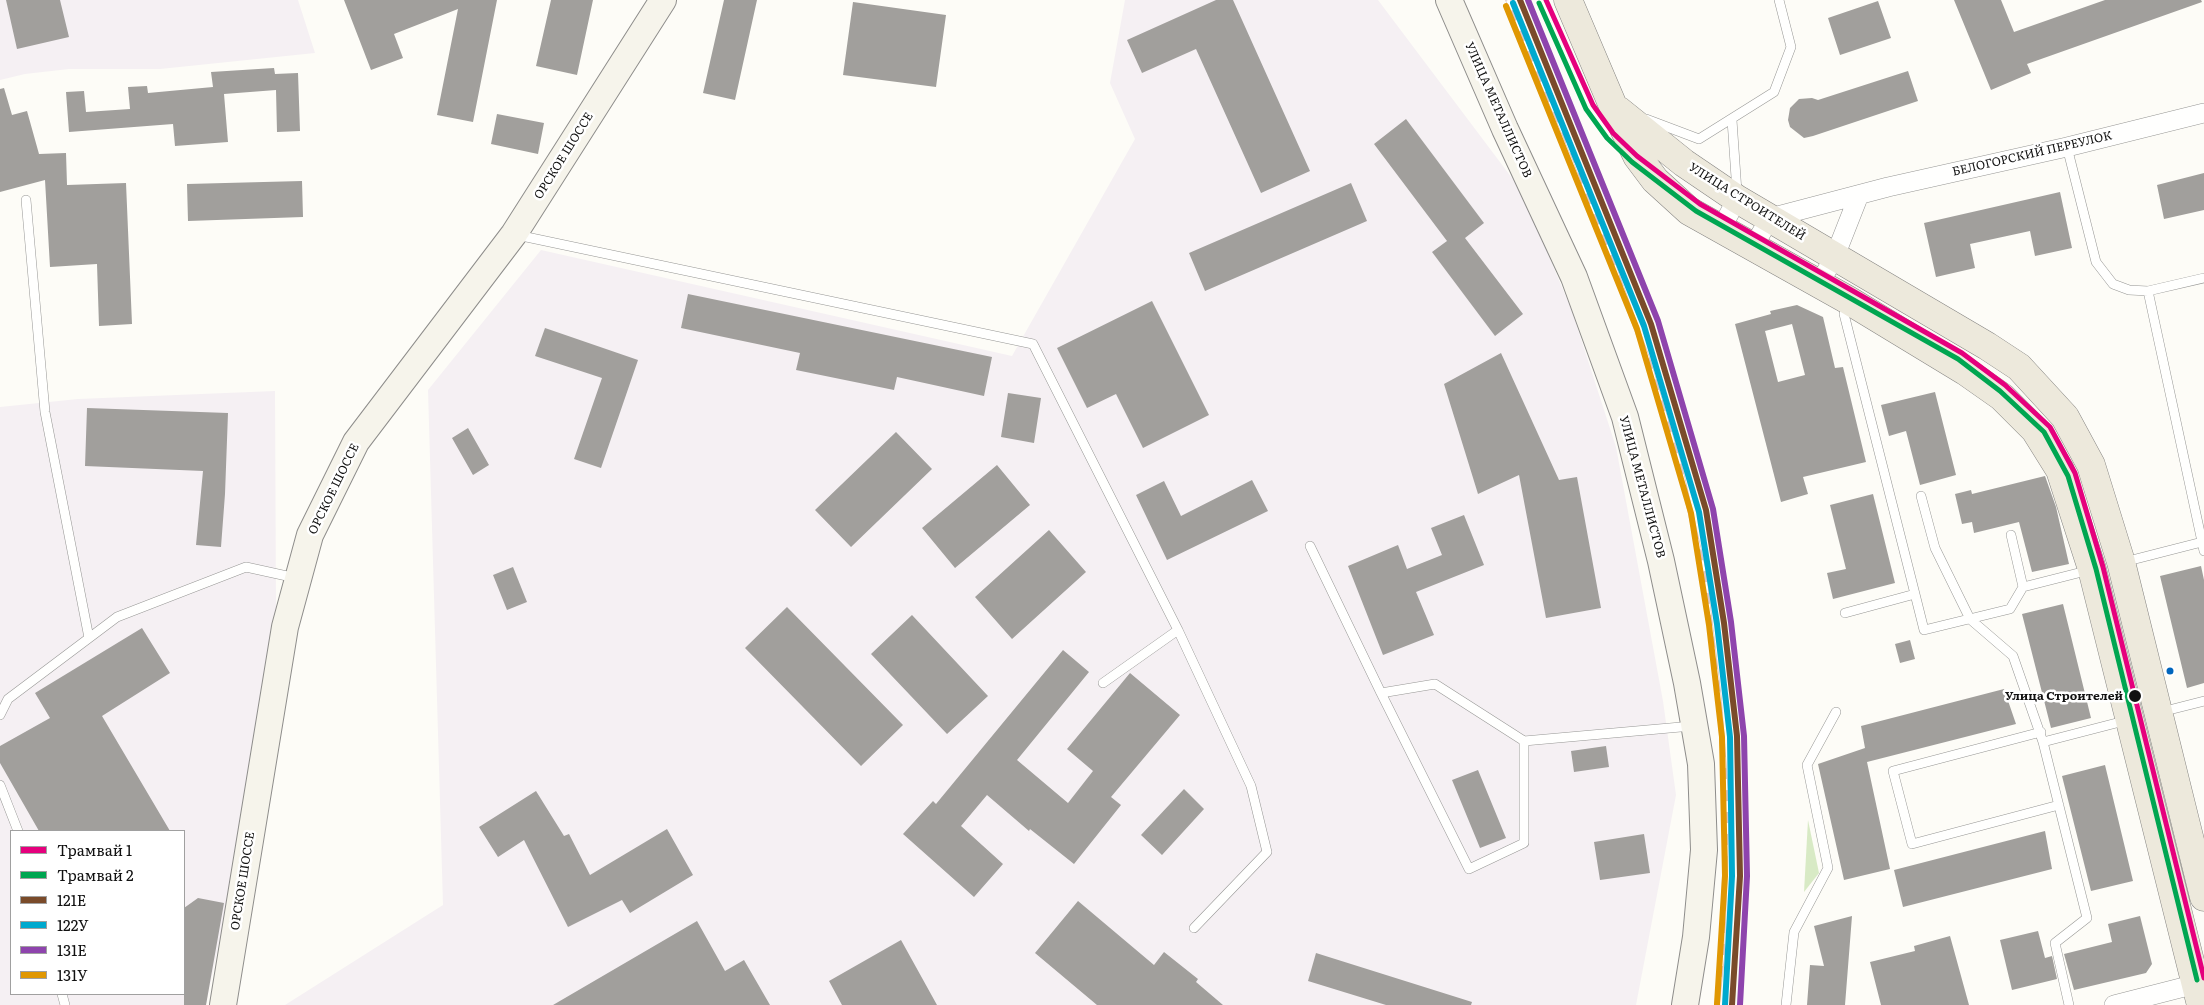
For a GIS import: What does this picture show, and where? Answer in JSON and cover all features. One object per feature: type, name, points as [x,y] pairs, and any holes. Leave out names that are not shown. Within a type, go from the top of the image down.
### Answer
[{"type":"main road","points":[[1568,0],[1613,106],[1637,156],[1655,180],[1689,211],[1859,307],[2002,397],[2035,430],[2060,470],[2092,570],[2200,990]]},
{"type":"main road","name":"УЛИЦА СТРОИТЕЛЕЙ","points":[[1613,106],[1684,163],[1737,199],[1987,346],[2019,367],[2065,417],[2092,465],[2121,562],[2204,896]]},
{"type":"street","name":"ОРСКОЕ ШОССЕ","points":[[223,1005],[285,627],[310,535],[356,442],[514,234],[663,0]]},
{"type":"street","name":"УЛИЦА МЕТАЛЛИСТОВ","points":[[1449,0],[1505,129],[1574,277],[1625,417],[1661,561],[1701,764],[1704,850],[1696,937],[1685,1005]]},
{"type":"street","name":"БЕЛОГОРСКИЙ ПЕРЕУЛОК","points":[[1770,218],[1888,186],[2067,147],[2204,113]]},
{"type":"street","points":[[1819,284],[1835,256],[1859,195]]},
{"type":"street","points":[[1721,229],[1737,199]]},
{"type":"street","points":[[1753,247],[1770,218]]},
{"type":"street","points":[[1859,307],[1861,272]]},
{"type":"street","points":[[1859,307],[1886,286]]},
{"type":"street","points":[[2092,570],[2121,562]]},
{"type":"street","points":[[2130,720],[2158,712]]},
{"type":"street","points":[[2114,1005],[2200,990]]},
{"type":"lane","points":[[1613,106],[1700,139],[1732,120],[1774,92],[1791,47],[1778,0]]},
{"type":"lane","points":[[1732,120],[1737,199]]},
{"type":"lane","points":[[2067,147],[2096,262],[2113,284],[2129,290],[2148,291],[2204,278]]},
{"type":"lane","points":[[26,200],[44,412],[89,638]]},
{"type":"lane","points":[[514,234],[1033,344],[1178,630],[1251,786],[1267,852],[1194,928]]},
{"type":"lane","points":[[2121,562],[2203,547],[2148,291]]},
{"type":"lane","points":[[1859,307],[1844,314],[1924,630],[2010,609],[2023,587],[2011,535]]},
{"type":"lane","points":[[1921,496],[1935,548],[1970,619],[2014,656],[2042,737],[2087,918],[2055,943],[2069,1005]]},
{"type":"lane","points":[[1310,546],[1469,869],[1524,844],[1524,741]]},
{"type":"lane","points":[[0,714],[8,699],[117,617],[246,567],[298,579]]},
{"type":"lane","points":[[2023,587],[2092,570]]},
{"type":"lane","points":[[1845,613],[1915,594]]},
{"type":"lane","points":[[1102,683],[1178,630]]},
{"type":"lane","points":[[1381,693],[1435,684],[1524,741],[1694,726]]},
{"type":"lane","points":[[2158,712],[2204,701]]},
{"type":"lane","points":[[1786,1005],[1794,932],[1828,868],[1806,765],[1836,712]]},
{"type":"lane","points":[[2059,805],[1912,844],[1893,771],[2042,737],[2130,720]]},
{"type":"lane","points":[[0,785],[18,830]]},
{"type":"shaded area","points":[[0,0],[298,0],[315,53],[160,69],[69,69],[25,74],[0,80]]},
{"type":"shaded area","points":[[1125,0],[1378,0],[1521,190],[1572,311],[1616,447],[1663,701],[1676,795],[1636,1005],[285,1005],[443,905],[428,390],[541,250],[1012,356],[1135,139],[1110,83]]},
{"type":"shaded area","points":[[275,391],[276,608],[227,904],[206,1005],[0,1005],[0,407],[78,399]]},
{"type":"green space","points":[[1808,820],[1819,873],[1804,892]]},
{"type":"building","points":[[6,0],[60,0],[69,37],[17,49]]},
{"type":"building","points":[[344,0],[497,0],[473,122],[437,115],[458,9],[394,34],[403,58],[371,70]]},
{"type":"building","points":[[551,0],[593,0],[577,75],[536,66]]},
{"type":"building","points":[[724,0],[757,0],[735,100],[703,93]]},
{"type":"building","points":[[1216,0],[1233,0],[1310,171],[1261,193],[1196,49],[1142,73],[1127,40]]},
{"type":"building","points":[[1954,0],[2001,0],[2014,32],[2105,0],[2201,0],[2202,2],[2027,64],[2031,73],[1991,90]]},
{"type":"building","points":[[1878,1],[1891,38],[1840,55],[1828,18]]},
{"type":"building","points":[[853,2],[946,15],[936,87],[843,75]]},
{"type":"building","points":[[274,68],[275,74],[298,73],[300,131],[277,132],[276,90],[224,94],[228,142],[175,146],[173,124],[69,132],[66,92],[84,91],[86,112],[130,109],[128,87],[147,86],[148,93],[213,87],[211,72]]},
{"type":"building","points":[[1908,71],[1918,101],[1804,138],[1790,127],[1788,120],[1790,108],[1799,99],[1812,98],[1818,100]]},
{"type":"building","points":[[4,88],[12,115],[27,111],[39,154],[66,153],[67,185],[126,183],[132,324],[99,326],[97,264],[50,267],[45,180],[0,192],[0,89]]},
{"type":"building","points":[[497,114],[544,123],[538,154],[491,144]]},
{"type":"building","points":[[1406,119],[1484,223],[1465,238],[1523,314],[1495,336],[1432,252],[1447,241],[1374,144]]},
{"type":"building","points":[[2204,173],[2204,210],[2164,219],[2157,185]]},
{"type":"building","points":[[302,181],[303,217],[188,221],[187,184]]},
{"type":"building","points":[[1351,183],[1367,221],[1205,291],[1189,253]]},
{"type":"building","points":[[2060,192],[2072,248],[2035,256],[2030,231],[1970,244],[1975,268],[1936,277],[1924,223]]},
{"type":"building","points":[[688,294],[992,357],[984,396],[897,377],[894,390],[796,370],[800,353],[681,328]]},
{"type":"building","points":[[1152,301],[1209,415],[1143,448],[1116,394],[1087,408],[1057,348]]},
{"type":"building","points":[[1797,305],[1823,317],[1835,368],[1843,367],[1866,462],[1803,477],[1808,494],[1781,502],[1735,324],[1771,314],[1770,311]],"holes":[[[1792,324],[1805,375],[1778,382],[1765,331]]]},
{"type":"building","points":[[545,328],[638,360],[601,468],[574,459],[602,378],[535,356]]},
{"type":"building","points":[[1501,353],[1559,480],[1577,477],[1601,608],[1546,618],[1519,475],[1478,494],[1444,384]]},
{"type":"building","points":[[1935,392],[1956,475],[1920,485],[1906,431],[1889,436],[1881,405]]},
{"type":"building","points":[[1008,393],[1041,398],[1034,443],[1001,437]]},
{"type":"building","points":[[87,408],[228,413],[221,547],[196,545],[203,471],[85,466]]},
{"type":"building","points":[[468,428],[489,465],[473,475],[452,438]]},
{"type":"building","points":[[896,432],[932,469],[851,547],[815,510]]},
{"type":"building","points":[[997,465],[1030,505],[955,568],[922,528]]},
{"type":"building","points":[[2045,476],[2056,507],[2069,564],[2032,572],[2019,522],[1974,533],[1972,522],[1962,524],[1955,494],[1971,490],[1972,494]]},
{"type":"building","points":[[1252,480],[1268,511],[1167,560],[1136,495],[1164,481],[1181,516]]},
{"type":"building","points":[[1873,494],[1895,583],[1833,599],[1827,573],[1846,569],[1830,505]]},
{"type":"building","points":[[1464,515],[1484,565],[1416,592],[1434,635],[1383,655],[1348,566],[1398,545],[1407,569],[1442,555],[1431,528]]},
{"type":"building","points":[[1049,530],[1086,572],[1012,639],[975,597]]},
{"type":"building","points":[[2201,566],[2204,580],[2204,683],[2187,688],[2160,576]]},
{"type":"building","points":[[513,567],[527,602],[507,610],[493,575]]},
{"type":"building","points":[[2063,604],[2091,718],[2051,728],[2022,614]]},
{"type":"building","points":[[787,607],[903,725],[861,766],[745,648]]},
{"type":"building","points":[[912,615],[988,696],[947,734],[871,654]]},
{"type":"building","points":[[142,628],[170,673],[102,716],[169,830],[38,830],[0,763],[0,746],[50,718],[35,693]]},
{"type":"building","points":[[1910,640],[1915,659],[1900,663],[1895,644]]},
{"type":"building","points":[[1063,650],[1089,672],[1017,760],[1068,803],[1093,771],[1067,749],[1130,673],[1180,715],[1111,797],[1121,805],[1074,864],[1030,829],[1029,831],[987,795],[961,826],[1003,864],[974,897],[903,834],[933,801],[936,804]]},
{"type":"building","points":[[2004,689],[2016,724],[1867,762],[1890,869],[1844,880],[1818,764],[1865,748],[1861,726]]},
{"type":"building","points":[[1606,746],[1609,767],[1574,772],[1571,751]]},
{"type":"building","points":[[2105,765],[2133,881],[2091,891],[2062,776]]},
{"type":"building","points":[[1478,770],[1506,838],[1480,848],[1452,780]]},
{"type":"building","points":[[1184,789],[1204,809],[1162,855],[1141,835]]},
{"type":"building","points":[[536,791],[564,836],[569,834],[590,875],[667,829],[693,875],[630,913],[622,900],[568,927],[524,840],[498,857],[479,827]]},
{"type":"building","points":[[2045,831],[2052,869],[1903,907],[1894,870]]},
{"type":"building","points":[[1644,834],[1650,873],[1600,880],[1594,842]]},
{"type":"building","points":[[198,898],[224,903],[206,1005],[184,1005],[185,907]]},
{"type":"building","points":[[1078,901],[1154,965],[1164,952],[1198,979],[1196,982],[1223,1005],[1097,1005],[1035,953]]},
{"type":"building","points":[[1852,916],[1845,1005],[1807,1005],[1810,965],[1824,966],[1814,926]]},
{"type":"building","points":[[2140,916],[2152,964],[2146,973],[2074,990],[2064,954],[2112,942],[2108,924]]},
{"type":"building","points":[[697,921],[725,971],[744,960],[770,1005],[553,1005]]},
{"type":"building","points":[[2038,931],[2045,958],[2052,956],[2057,979],[2012,990],[2000,940]]},
{"type":"building","points":[[1950,936],[1969,1005],[1881,1005],[1870,962],[1915,951],[1914,946]]},
{"type":"building","points":[[901,940],[937,1005],[842,1005],[829,981]]},
{"type":"building","points":[[1316,953],[1472,1002],[1471,1005],[1386,1005],[1308,981]]},
{"type":"railway","points":[[1508,0],[1576,162],[1649,363],[1680,467],[1704,572],[1719,698],[1727,807],[1722,957],[1717,1005]]},
{"type":"tram line","name":"1","points":[[1546,0],[1593,105],[1613,133],[1637,156],[1700,204],[1962,353],[2005,385],[2050,427],[2075,473],[2103,567],[2204,978]]},
{"type":"tram line","name":"2","points":[[1539,3],[1586,109],[1607,138],[1632,162],[1696,211],[1958,359],[2000,391],[2044,432],[2068,476],[2096,569],[2197,980]]},
{"type":"transit line","name":"121Е","points":[[1520,0],[1651,324],[1706,510],[1724,623],[1737,736],[1740,876],[1732,1005]]},
{"type":"transit line","name":"131Е","points":[[1528,0],[1658,321],[1713,509],[1731,622],[1744,736],[1747,876],[1740,1005]]},
{"type":"transit line","name":"122У","points":[[1513,3],[1644,326],[1699,512],[1717,624],[1730,737],[1732,876],[1725,1005]]},
{"type":"transit line","name":"131У","points":[[1506,6],[1637,329],[1691,513],[1709,625],[1722,737],[1725,876],[1717,1004]]},
{"type":"place","name":"Улица Строителей","points":[[2135,696]]}]
